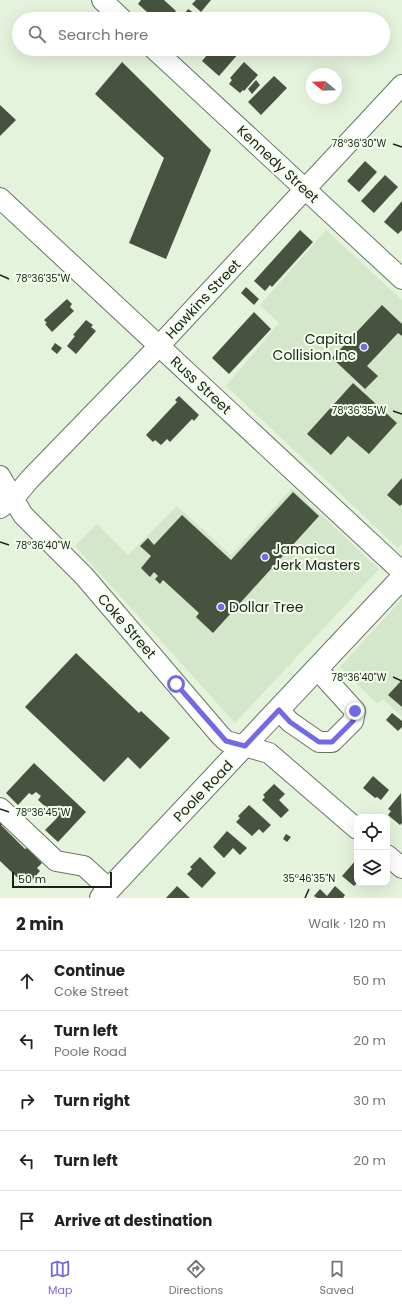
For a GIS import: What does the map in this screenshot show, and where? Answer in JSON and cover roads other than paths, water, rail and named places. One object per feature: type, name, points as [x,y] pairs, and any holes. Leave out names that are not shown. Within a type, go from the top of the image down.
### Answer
[{"type":"main road","name":"Poole Road","points":[[105,894],[402,578]]},
{"type":"street","points":[[102,0],[115,12]]},
{"type":"street","name":"Kennedy Street","points":[[162,56],[402,279]]},
{"type":"street","name":"Hawkins Street","points":[[7,503],[159,346],[402,85]]},
{"type":"street","name":"Russ Street","points":[[0,198],[402,572]]},
{"type":"street","name":"Coke Street","points":[[0,476],[7,503],[23,515],[84,576],[226,741],[269,753],[354,826]]},
{"type":"street","points":[[279,710],[290,722],[319,742],[332,742],[353,721],[355,711],[317,669]]},
{"type":"street","points":[[0,808],[56,861],[84,866],[105,894]]},
{"type":"street","points":[[390,858],[402,868]]},
{"type":"place","name":"Capital Collision Inc","points":[[364,347]]},
{"type":"place","name":"Jamaica Jerk Masters","points":[[265,557]]},
{"type":"place","name":"Dollar Tree","points":[[221,607]]}]
